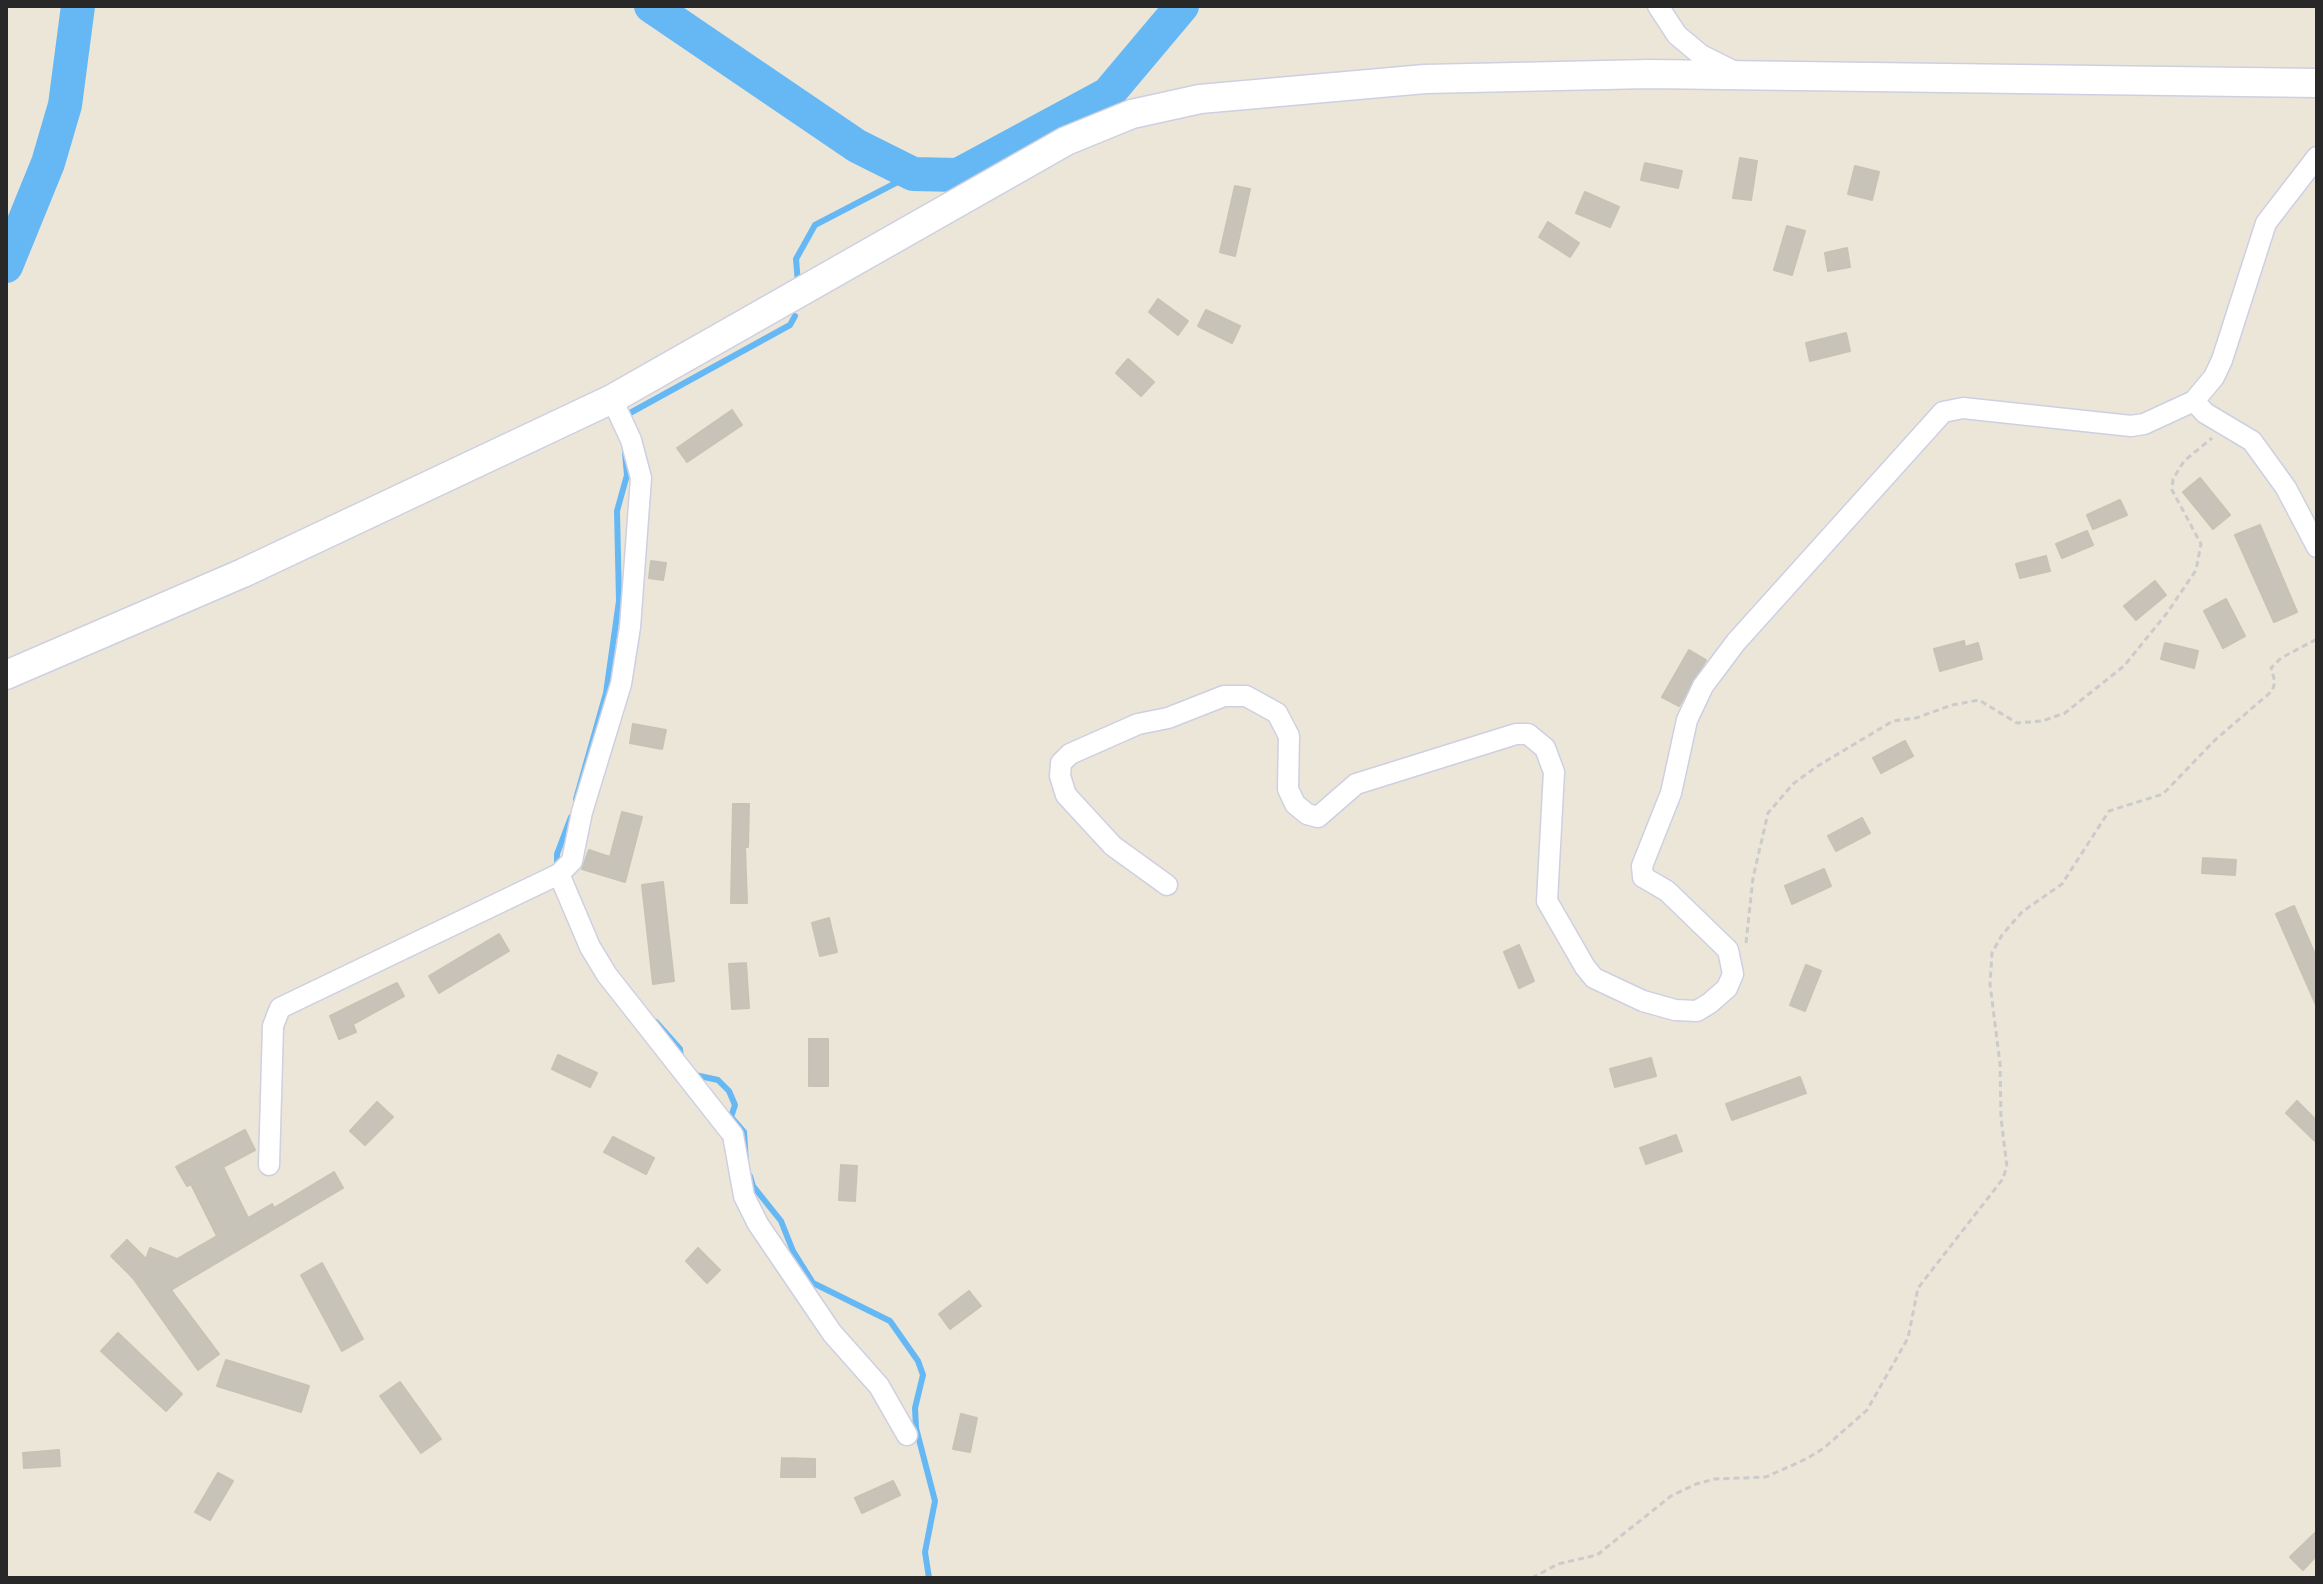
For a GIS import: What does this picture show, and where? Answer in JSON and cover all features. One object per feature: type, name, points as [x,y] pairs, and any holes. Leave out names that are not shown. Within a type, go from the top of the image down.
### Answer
[{"type":"main road","points":[[6,675],[243,573],[612,399],[1053,148],[1132,114],[1200,99],[1425,79],[1740,75],[2317,83]]},
{"type":"street","points":[[1658,6],[1677,35],[1701,55],[1740,75]]},
{"type":"street","points":[[1167,885],[1113,846],[1066,795],[1060,776],[1061,763],[1070,754],[1138,724],[1168,718],[1224,696],[1246,696],[1277,713],[1289,736],[1288,789],[1295,804],[1307,814],[1318,817],[1356,784],[1516,734],[1528,734],[1545,748],[1554,772],[1547,901],[1551,913],[1594,978],[1643,1001],[1675,1010],[1697,1011],[1727,988],[1733,974],[1728,950],[1676,899],[1655,882],[1643,877],[1642,866],[1671,793],[1692,705],[1736,642],[1943,412],[1963,408],[2131,426],[2144,424],[2194,401],[2214,377],[2222,360],[2266,223],[2317,157]]},
{"type":"street","points":[[269,1165],[273,1026],[280,1008],[559,874],[572,861],[582,812],[621,684],[630,627],[641,478],[631,440],[612,399]]},
{"type":"street","points":[[2194,401],[2218,420],[2244,434],[2273,467],[2317,547]]},
{"type":"street","points":[[559,874],[590,947],[607,975],[733,1135],[744,1196],[758,1224],[832,1333],[879,1386],[907,1435]]},
{"type":"path","points":[[1733,974],[1743,972],[1753,878],[1768,813],[1793,784],[1870,732],[1893,721],[1979,700],[2017,723],[2042,721],[2065,713],[2124,666],[2190,584],[2196,570],[2201,544],[2172,490],[2173,479],[2184,461],[2214,437],[2218,420]]},
{"type":"path","points":[[1532,1578],[1558,1564],[1597,1555],[1671,1496],[1696,1484],[1715,1479],[1766,1477],[1806,1459],[1824,1448],[1867,1410],[1908,1338],[1918,1288],[2002,1180],[2007,1167],[1990,984],[1992,953],[2002,935],[2022,912],[2062,884],[2109,811],[2163,794],[2215,740],[2272,691],[2275,682],[2271,668],[2281,658],[2317,639]]},
{"type":"building","points":[[1740,158],[1757,161],[1751,200],[1733,198]]},
{"type":"building","points":[[1645,163],[1682,171],[1678,188],[1641,180]]},
{"type":"building","points":[[1855,166],[1879,172],[1872,200],[1848,194]]},
{"type":"building","points":[[1235,186],[1250,189],[1235,256],[1220,252]]},
{"type":"building","points":[[1585,192],[1619,207],[1610,227],[1576,213]]},
{"type":"building","points":[[1548,222],[1579,243],[1570,257],[1539,237]]},
{"type":"building","points":[[1787,226],[1805,231],[1792,275],[1774,270]]},
{"type":"building","points":[[1847,248],[1850,267],[1828,271],[1825,253]]},
{"type":"building","points":[[1158,299],[1188,321],[1178,335],[1149,312]]},
{"type":"building","points":[[1206,310],[1240,326],[1232,343],[1198,326]]},
{"type":"building","points":[[1846,333],[1850,351],[1810,361],[1806,343]]},
{"type":"building","points":[[1128,359],[1154,382],[1141,396],[1116,373]]},
{"type":"building","points":[[732,410],[742,425],[687,462],[677,448]]},
{"type":"building","points":[[2200,478],[2230,515],[2213,529],[2183,492]]},
{"type":"building","points":[[2120,500],[2127,515],[2093,529],[2087,515]]},
{"type":"building","points":[[2260,525],[2297,612],[2274,622],[2235,535]]},
{"type":"building","points":[[2087,531],[2093,545],[2062,558],[2056,544]]},
{"type":"building","points":[[2046,556],[2050,571],[2020,578],[2016,564]]},
{"type":"building","points":[[651,561],[666,563],[663,580],[649,578]]},
{"type":"building","points":[[2155,581],[2166,595],[2136,620],[2124,606]]},
{"type":"building","points":[[2226,599],[2245,636],[2223,648],[2204,611]]},
{"type":"building","points":[[1964,641],[1965,647],[1978,643],[1982,659],[1940,671],[1934,649]]},
{"type":"building","points":[[2165,643],[2198,651],[2194,668],[2161,659]]},
{"type":"building","points":[[1689,650],[1706,660],[1679,706],[1662,697]]},
{"type":"building","points":[[633,724],[666,730],[662,749],[630,743]]},
{"type":"building","points":[[1905,741],[1913,756],[1881,773],[1873,758]]},
{"type":"building","points":[[733,804],[749,804],[748,847],[745,847],[747,903],[731,903]]},
{"type":"building","points":[[622,812],[642,817],[625,882],[582,869],[589,850],[610,857]]},
{"type":"building","points":[[1862,818],[1870,833],[1836,851],[1828,836]]},
{"type":"building","points":[[2203,858],[2236,860],[2235,875],[2202,873]]},
{"type":"building","points":[[1824,869],[1831,886],[1792,904],[1785,886]]},
{"type":"building","points":[[663,882],[674,981],[653,984],[642,885]]},
{"type":"building","points":[[2294,906],[2317,959],[2317,1007],[2276,914]]},
{"type":"building","points":[[829,918],[837,952],[820,956],[812,923]]},
{"type":"building","points":[[499,934],[509,951],[439,993],[429,976]]},
{"type":"building","points":[[1519,945],[1534,981],[1519,988],[1504,952]]},
{"type":"building","points":[[746,963],[749,1008],[732,1009],[729,964]]},
{"type":"building","points":[[1806,965],[1821,971],[1805,1011],[1790,1005]]},
{"type":"building","points":[[397,983],[404,996],[353,1024],[356,1032],[339,1039],[330,1016]]},
{"type":"building","points":[[809,1039],[828,1039],[828,1086],[809,1086]]},
{"type":"building","points":[[558,1055],[597,1073],[590,1087],[552,1069]]},
{"type":"building","points":[[1651,1058],[1656,1076],[1615,1087],[1610,1069]]},
{"type":"building","points":[[1800,1077],[1806,1093],[1732,1120],[1726,1104]]},
{"type":"building","points":[[2297,1101],[2317,1121],[2317,1143],[2286,1113]]},
{"type":"building","points":[[377,1102],[393,1117],[365,1145],[350,1131]]},
{"type":"building","points":[[245,1130],[255,1150],[223,1167],[248,1218],[272,1204],[274,1208],[334,1172],[343,1188],[171,1290],[219,1354],[198,1370],[133,1278],[111,1256],[127,1240],[146,1259],[150,1248],[177,1259],[217,1236],[191,1184],[187,1186],[176,1167]]},
{"type":"building","points":[[1676,1135],[1682,1151],[1646,1164],[1640,1148]]},
{"type":"building","points":[[613,1137],[654,1158],[646,1174],[604,1152]]},
{"type":"building","points":[[841,1165],[857,1166],[855,1201],[839,1200]]},
{"type":"building","points":[[698,1248],[720,1270],[707,1283],[686,1261]]},
{"type":"building","points":[[322,1263],[363,1339],[342,1351],[301,1275]]},
{"type":"building","points":[[969,1291],[981,1306],[950,1329],[939,1314]]},
{"type":"building","points":[[118,1333],[182,1394],[166,1411],[101,1351]]},
{"type":"building","points":[[226,1360],[309,1386],[301,1412],[217,1386]]},
{"type":"building","points":[[400,1382],[441,1439],[421,1453],[380,1396]]},
{"type":"building","points":[[961,1414],[977,1418],[970,1452],[953,1449]]},
{"type":"building","points":[[59,1450],[60,1466],[24,1468],[23,1453]]},
{"type":"building","points":[[782,1458],[815,1459],[815,1477],[781,1477]]},
{"type":"building","points":[[218,1473],[233,1481],[210,1520],[195,1512]]},
{"type":"building","points":[[893,1481],[900,1495],[862,1513],[855,1498]]},
{"type":"building","points":[[2317,1531],[2317,1555],[2303,1570],[2290,1557]]},
{"type":"waterway","points":[[6,266],[48,163],[65,105],[78,6]]},
{"type":"waterway","points":[[651,6],[857,146],[913,174],[958,175],[1108,94],[1182,6]]},
{"type":"waterway","points":[[798,283],[796,259],[815,225],[913,174]]},
{"type":"waterway","points":[[630,413],[790,325],[795,316]]},
{"type":"waterway","points":[[576,799],[606,693],[611,658],[619,601],[617,511],[627,475],[625,453]]},
{"type":"waterway","points":[[557,867],[557,854],[571,817]]},
{"type":"waterway","points":[[656,1022],[680,1049],[681,1057]]},
{"type":"waterway","points":[[695,1075],[718,1080],[729,1091],[735,1105],[731,1117],[744,1132],[746,1162]]},
{"type":"waterway","points":[[750,1176],[753,1186],[781,1221],[793,1251],[813,1283],[890,1321],[918,1361],[923,1375],[915,1408],[916,1428],[935,1501],[925,1552],[929,1578]]}]
